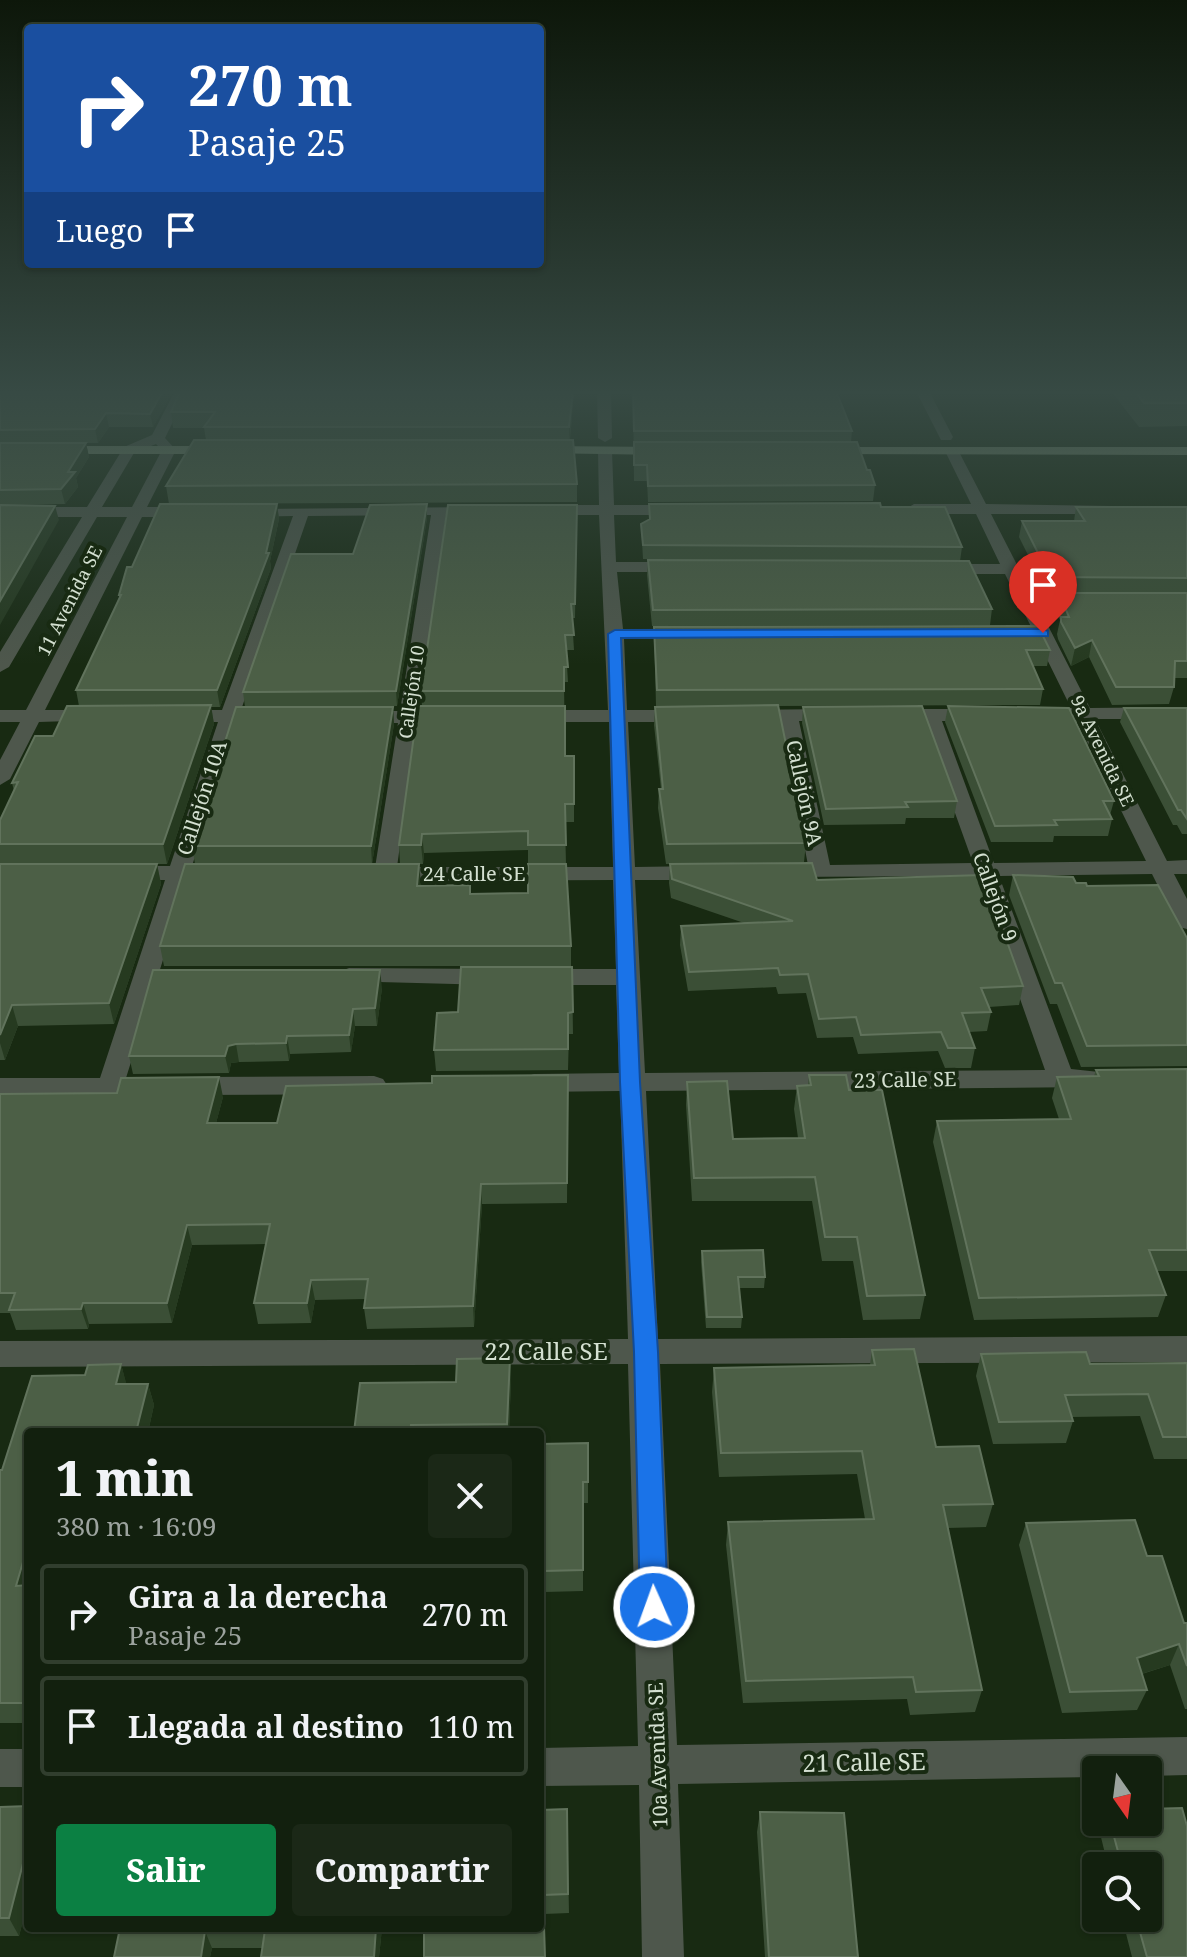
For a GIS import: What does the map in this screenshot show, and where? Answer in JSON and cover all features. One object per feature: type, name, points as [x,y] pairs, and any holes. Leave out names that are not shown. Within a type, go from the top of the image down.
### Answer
[{"type":"street","name":"11 Avenida SE","points":[[0,667],[110,482]]},
{"type":"street","name":"11 Avenida SE","points":[[0,779],[148,482]]},
{"type":"street","name":"10a Avenida SE","points":[[606,482],[608,567],[615,634],[630,1082],[646,1352],[663,1957]]},
{"type":"street","name":"9a Avenida SE","points":[[968,482],[1027,601],[1035,633],[1084,714],[1187,922]]},
{"type":"street","points":[[903,509],[1124,509]]},
{"type":"street","points":[[0,512],[500,510]]},
{"type":"street","points":[[531,510],[700,510]]},
{"type":"street","name":"Callejón 10","points":[[377,874],[409,717],[439,511]]},
{"type":"street","name":"Callejón 10A","points":[[110,1087],[155,976],[177,873],[302,512]]},
{"type":"street","points":[[608,567],[701,568]]},
{"type":"street","points":[[918,569],[1011,569]]},
{"type":"street","points":[[1027,601],[1114,601]]},
{"type":"street","points":[[615,634],[710,634]]},
{"type":"street","points":[[1022,715],[1187,713]]},
{"type":"street","name":"Callejón 9","points":[[930,715],[1061,1078]]},
{"type":"street","points":[[513,716],[991,715]]},
{"type":"street","points":[[0,716],[109,716]]},
{"type":"street","points":[[169,716],[289,717]]},
{"type":"street","name":"Callejón 9A","points":[[788,716],[820,871]]},
{"type":"street","points":[[349,717],[468,717]]},
{"type":"street","points":[[760,872],[1187,867]]},
{"type":"street","points":[[104,874],[241,873]]},
{"type":"street","name":"24 Calle SE","points":[[377,874],[730,873]]},
{"type":"street","points":[[323,976],[626,977]]},
{"type":"street","name":"23 Calle SE","points":[[504,1083],[1109,1078]]},
{"type":"street","points":[[0,1087],[394,1084]]},
{"type":"street","name":"22 Calle SE","points":[[0,1354],[1187,1349]]},
{"type":"street","name":"21 Calle SE","points":[[544,1767],[1187,1756]]},
{"type":"street","points":[[0,1768],[24,1768]]},
{"type":"building","points":[[0,482],[66,482],[61,489],[0,490]]},
{"type":"building","points":[[168,482],[577,484],[166,486]]},
{"type":"building","points":[[648,482],[874,482],[875,485],[648,486]]},
{"type":"building","points":[[880,503],[881,507],[945,507],[962,547],[643,545],[641,524],[650,519],[649,504]]},
{"type":"building","points":[[160,504],[277,504],[266,553],[269,553],[217,690],[76,690],[121,595],[127,567],[132,567]]},
{"type":"building","points":[[427,504],[396,691],[243,692],[291,554],[353,554],[370,505]]},
{"type":"building","points":[[0,505],[55,506],[0,601]]},
{"type":"building","points":[[448,505],[577,505],[575,604],[571,604],[574,635],[565,635],[568,667],[564,667],[564,691],[421,691]]},
{"type":"building","points":[[1076,507],[1187,507],[1187,578],[1050,577],[1022,521],[1085,521]]},
{"type":"building","points":[[648,560],[969,561],[992,609],[653,610]]},
{"type":"building","points":[[1059,593],[1187,593],[1187,661],[1175,661],[1174,687],[1116,687],[1092,640],[1075,648],[1061,622],[1061,617],[1069,617]]},
{"type":"building","points":[[1038,626],[1050,650],[1026,650],[1043,689],[657,690],[654,627]]},
{"type":"building","points":[[211,705],[163,844],[0,844],[0,820],[18,782],[12,783],[35,736],[53,736],[67,706]]},
{"type":"building","points":[[778,705],[806,843],[667,844],[659,789],[663,789],[655,707]]},
{"type":"building","points":[[418,706],[565,706],[565,756],[574,756],[574,804],[565,804],[566,845],[528,845],[528,831],[422,834],[421,845],[399,845]]},
{"type":"building","points":[[922,706],[957,801],[905,802],[908,807],[826,809],[803,707]]},
{"type":"building","points":[[948,706],[1069,708],[1114,801],[1103,801],[1112,819],[1054,820],[1057,825],[995,826]]},
{"type":"building","points":[[236,707],[393,707],[371,846],[192,846]]},
{"type":"building","points":[[1124,708],[1187,708],[1187,819],[1178,810]]},
{"type":"building","points":[[812,863],[817,880],[983,875],[1023,986],[981,988],[991,1012],[962,1013],[975,1048],[948,1048],[941,1032],[861,1035],[856,1017],[819,1019],[808,974],[780,975],[778,968],[689,972],[681,926],[793,921],[672,879],[670,864]]},
{"type":"building","points":[[0,864],[157,864],[109,1003],[12,1005],[0,1035]]},
{"type":"building","points":[[185,864],[419,864],[417,886],[470,885],[470,894],[528,893],[528,864],[566,864],[571,946],[160,946]]},
{"type":"building","points":[[1013,875],[1073,877],[1076,883],[1086,883],[1087,886],[1158,885],[1187,938],[1187,1045],[1087,1046],[1062,983],[1055,983]]},
{"type":"building","points":[[461,967],[572,967],[573,1012],[568,1013],[568,1049],[434,1050],[437,1013],[458,1012]]},
{"type":"building","points":[[153,970],[380,970],[375,1008],[353,1009],[349,1035],[287,1036],[286,1043],[236,1044],[228,1046],[225,1056],[129,1056]]},
{"type":"building","points":[[1187,1069],[1187,1250],[1149,1250],[1166,1295],[979,1298],[937,1121],[1071,1119],[1057,1077],[1099,1076],[1096,1070]]},
{"type":"building","points":[[568,1075],[567,1183],[481,1184],[473,1306],[364,1308],[368,1279],[311,1280],[307,1303],[254,1303],[270,1224],[187,1225],[167,1303],[83,1303],[81,1309],[9,1310],[15,1293],[0,1293],[0,1094],[117,1093],[121,1078],[219,1077],[207,1123],[277,1123],[286,1086],[432,1083],[432,1076]]},
{"type":"building","points":[[809,1075],[846,1075],[849,1090],[882,1090],[925,1295],[867,1296],[857,1237],[825,1237],[815,1177],[694,1178],[687,1082],[727,1081],[733,1139],[805,1138],[797,1086],[811,1085]]},
{"type":"building","points":[[763,1250],[765,1277],[738,1277],[742,1317],[707,1317],[702,1251]]},
{"type":"building","points":[[914,1349],[936,1447],[979,1446],[993,1504],[943,1505],[982,1690],[916,1692],[913,1677],[746,1681],[728,1522],[874,1519],[862,1451],[721,1453],[714,1368],[875,1365],[872,1350]]},
{"type":"building","points":[[1086,1352],[1090,1364],[1187,1363],[1187,1437],[1163,1437],[1148,1394],[1065,1395],[1073,1421],[999,1422],[981,1354]]},
{"type":"building","points":[[510,1358],[507,1424],[354,1428],[360,1383],[456,1382],[457,1359]]},
{"type":"building","points":[[121,1364],[116,1384],[148,1384],[137,1428],[24,1428],[24,1559],[16,1586],[24,1585],[24,1703],[0,1703],[0,1470],[32,1376],[85,1375],[88,1365]]},
{"type":"building","points":[[588,1443],[588,1482],[583,1482],[583,1570],[544,1571],[544,1444]]},
{"type":"building","points":[[1135,1520],[1147,1556],[1162,1556],[1184,1623],[1187,1623],[1187,1666],[1179,1644],[1137,1658],[1147,1690],[1070,1692],[1026,1523]]},
{"type":"building","points":[[24,1806],[24,1860],[9,1918],[0,1918],[0,1807]]},
{"type":"building","points":[[1182,1808],[1187,1826],[1187,1957],[1147,1957],[1140,1932],[1162,1932],[1162,1852],[1118,1852],[1114,1836],[1162,1836],[1162,1809]]},
{"type":"building","points":[[567,1809],[568,1894],[544,1895],[544,1810]]},
{"type":"building","points":[[760,1812],[844,1813],[858,1957],[769,1957]]},
{"type":"building","points":[[544,1926],[545,1957],[424,1957],[424,1932],[544,1932]]},
{"type":"building","points":[[119,1932],[205,1932],[201,1957],[114,1957]]},
{"type":"building","points":[[265,1932],[376,1932],[374,1957],[261,1957]]},
{"type":"route","points":[[654,1607],[646,1352],[630,1082],[615,634],[1043,633]]}]
